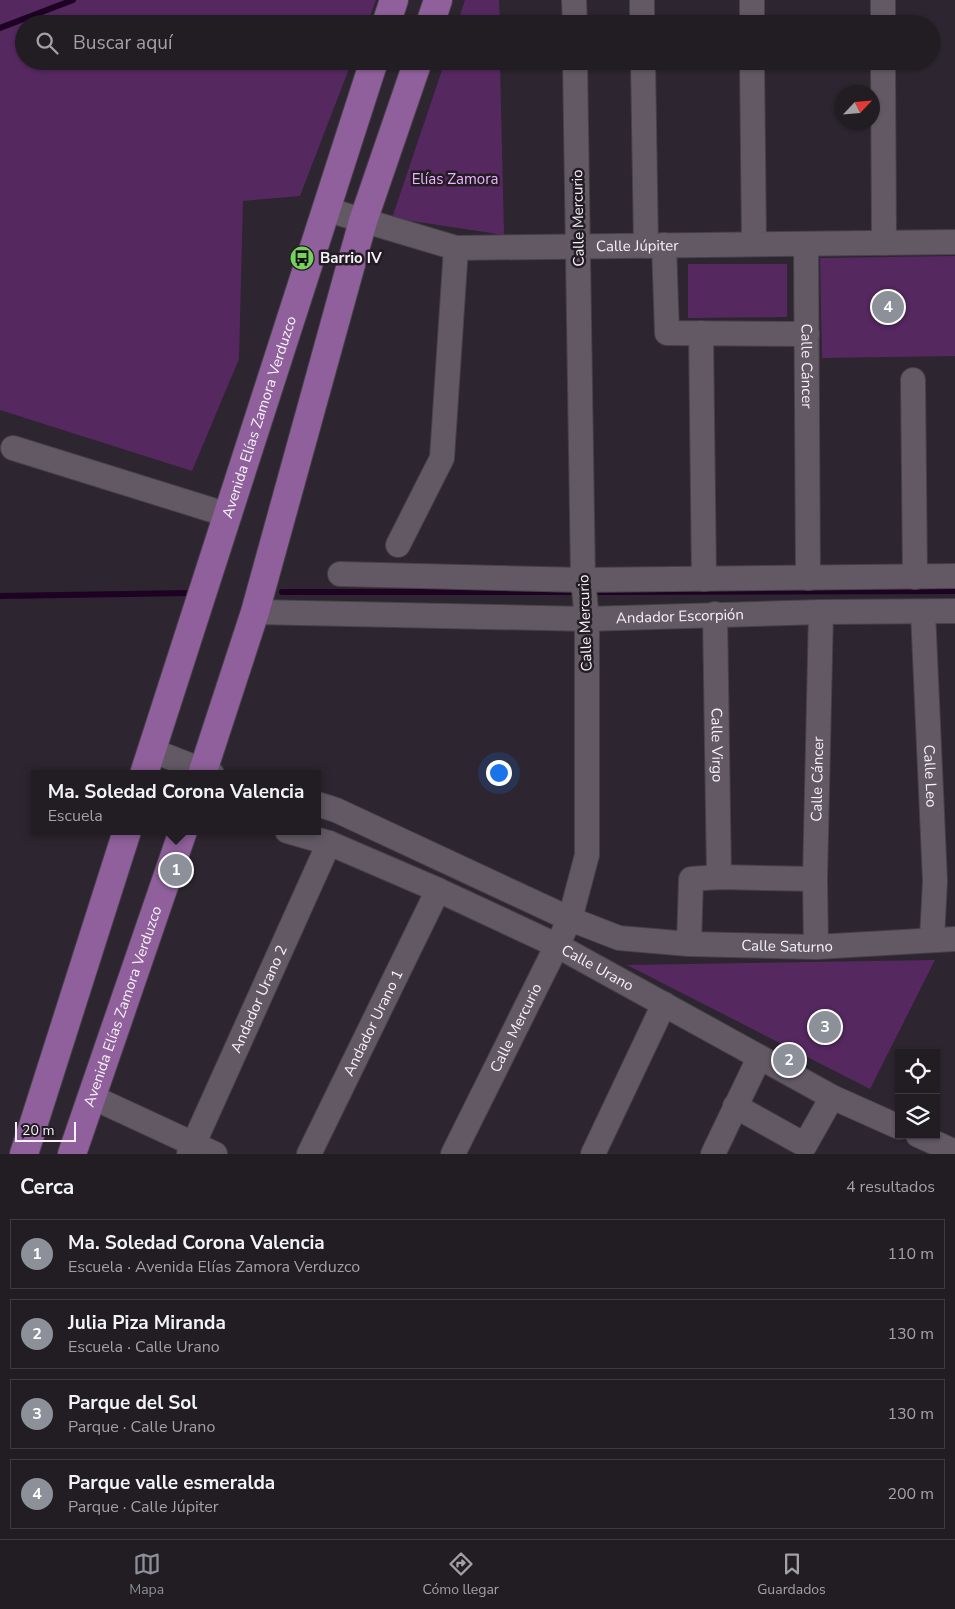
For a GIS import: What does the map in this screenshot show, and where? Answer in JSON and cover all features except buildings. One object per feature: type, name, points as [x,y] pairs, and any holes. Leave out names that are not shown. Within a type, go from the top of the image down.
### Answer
[{"type":"main road","points":[[389,15],[394,0]]},
{"type":"main road","points":[[433,15],[438,0]]},
{"type":"main road","name":"Avenida Elías Zamora Verduzco","points":[[148,762],[371,70]]},
{"type":"main road","points":[[207,770],[255,612],[364,221],[415,70]]},
{"type":"main road","points":[[24,1154],[126,835]]},
{"type":"main road","name":"Avenida Elías Zamora Verduzco","points":[[72,1154],[182,835]]},
{"type":"street","points":[[574,0],[574,15]]},
{"type":"street","points":[[642,0],[642,15]]},
{"type":"street","points":[[752,0],[752,15]]},
{"type":"street","points":[[883,0],[883,15]]},
{"type":"street","name":"Calle Mercurio","points":[[453,1154],[570,920],[587,855],[586,613],[575,70]]},
{"type":"street","points":[[644,70],[655,246],[667,333],[807,334]]},
{"type":"street","points":[[752,70],[754,244]]},
{"type":"street","points":[[883,70],[884,243]]},
{"type":"street","name":"Calle Júpiter","points":[[325,209],[456,248],[955,242]]},
{"type":"street","name":"Calle Cáncer","points":[[806,244],[808,578]]},
{"type":"street","points":[[398,545],[442,458],[456,248]]},
{"type":"street","points":[[701,333],[704,579]]},
{"type":"street","points":[[913,380],[915,577]]},
{"type":"street","points":[[13,448],[228,515]]},
{"type":"street","points":[[340,574],[584,581],[955,576]]},
{"type":"street","name":"Andador Escorpión","points":[[255,612],[715,614],[955,611]]},
{"type":"street","name":"Calle Cáncer","points":[[816,946],[815,879],[821,612]]},
{"type":"street","name":"Calle Leo","points":[[923,612],[945,881],[944,939]]},
{"type":"street","name":"Calle Virgo","points":[[715,614],[719,877]]},
{"type":"street","points":[[148,762],[190,770]]},
{"type":"street","name":"Calle Urano","points":[[321,805],[336,810],[570,920],[619,938]]},
{"type":"street","name":"Calle Urano","points":[[301,835],[329,843],[438,890],[558,946],[832,1097],[895,1125]]},
{"type":"street","name":"Andador Urano 2","points":[[191,1149],[329,843]]},
{"type":"street","points":[[689,944],[690,879],[719,877],[815,879]]},
{"type":"street","name":"Andador Urano 1","points":[[309,1154],[438,890]]},
{"type":"street","name":"Calle Saturno","points":[[619,938],[689,944],[816,946],[944,939]]},
{"type":"street","points":[[593,1154],[664,1004]]},
{"type":"street","points":[[713,1154],[759,1058]]},
{"type":"street","points":[[92,1097],[191,1149],[215,1154]]},
{"type":"street","points":[[735,1106],[805,1145],[832,1097]]},
{"type":"street","points":[[926,1139],[949,1151]]},
{"type":"green space","points":[[0,0],[376,0],[370,15],[15,15],[15,70],[349,70],[300,196],[243,201],[239,359],[192,471],[0,410]]},
{"type":"green space","points":[[465,0],[499,0],[500,15],[460,15]]},
{"type":"green space","name":"Elías Zamora","points":[[442,70],[500,70],[504,235],[392,218]]},
{"type":"green space","points":[[955,256],[955,356],[822,358],[820,258]]},
{"type":"green space","points":[[688,264],[787,264],[787,317],[688,318]]},
{"type":"green space","points":[[935,960],[870,1089],[627,965]]},
{"type":"waterway","points":[[34,15],[73,0]]},
{"type":"waterway","points":[[0,28],[15,22]]},
{"type":"waterway","points":[[594,592],[955,591]]},
{"type":"waterway","points":[[282,592],[579,592]]},
{"type":"waterway","points":[[0,596],[190,593]]},
{"type":"place","name":"Barrio IV","points":[[302,258]]},
{"type":"place","name":"Parque valle esmeralda","points":[[888,307]]},
{"type":"place","name":"Ma. Soledad Corona Valencia","points":[[176,870]]},
{"type":"place","name":"Parque del Sol","points":[[825,1027]]},
{"type":"place","name":"Julia Piza Miranda","points":[[789,1060]]}]
